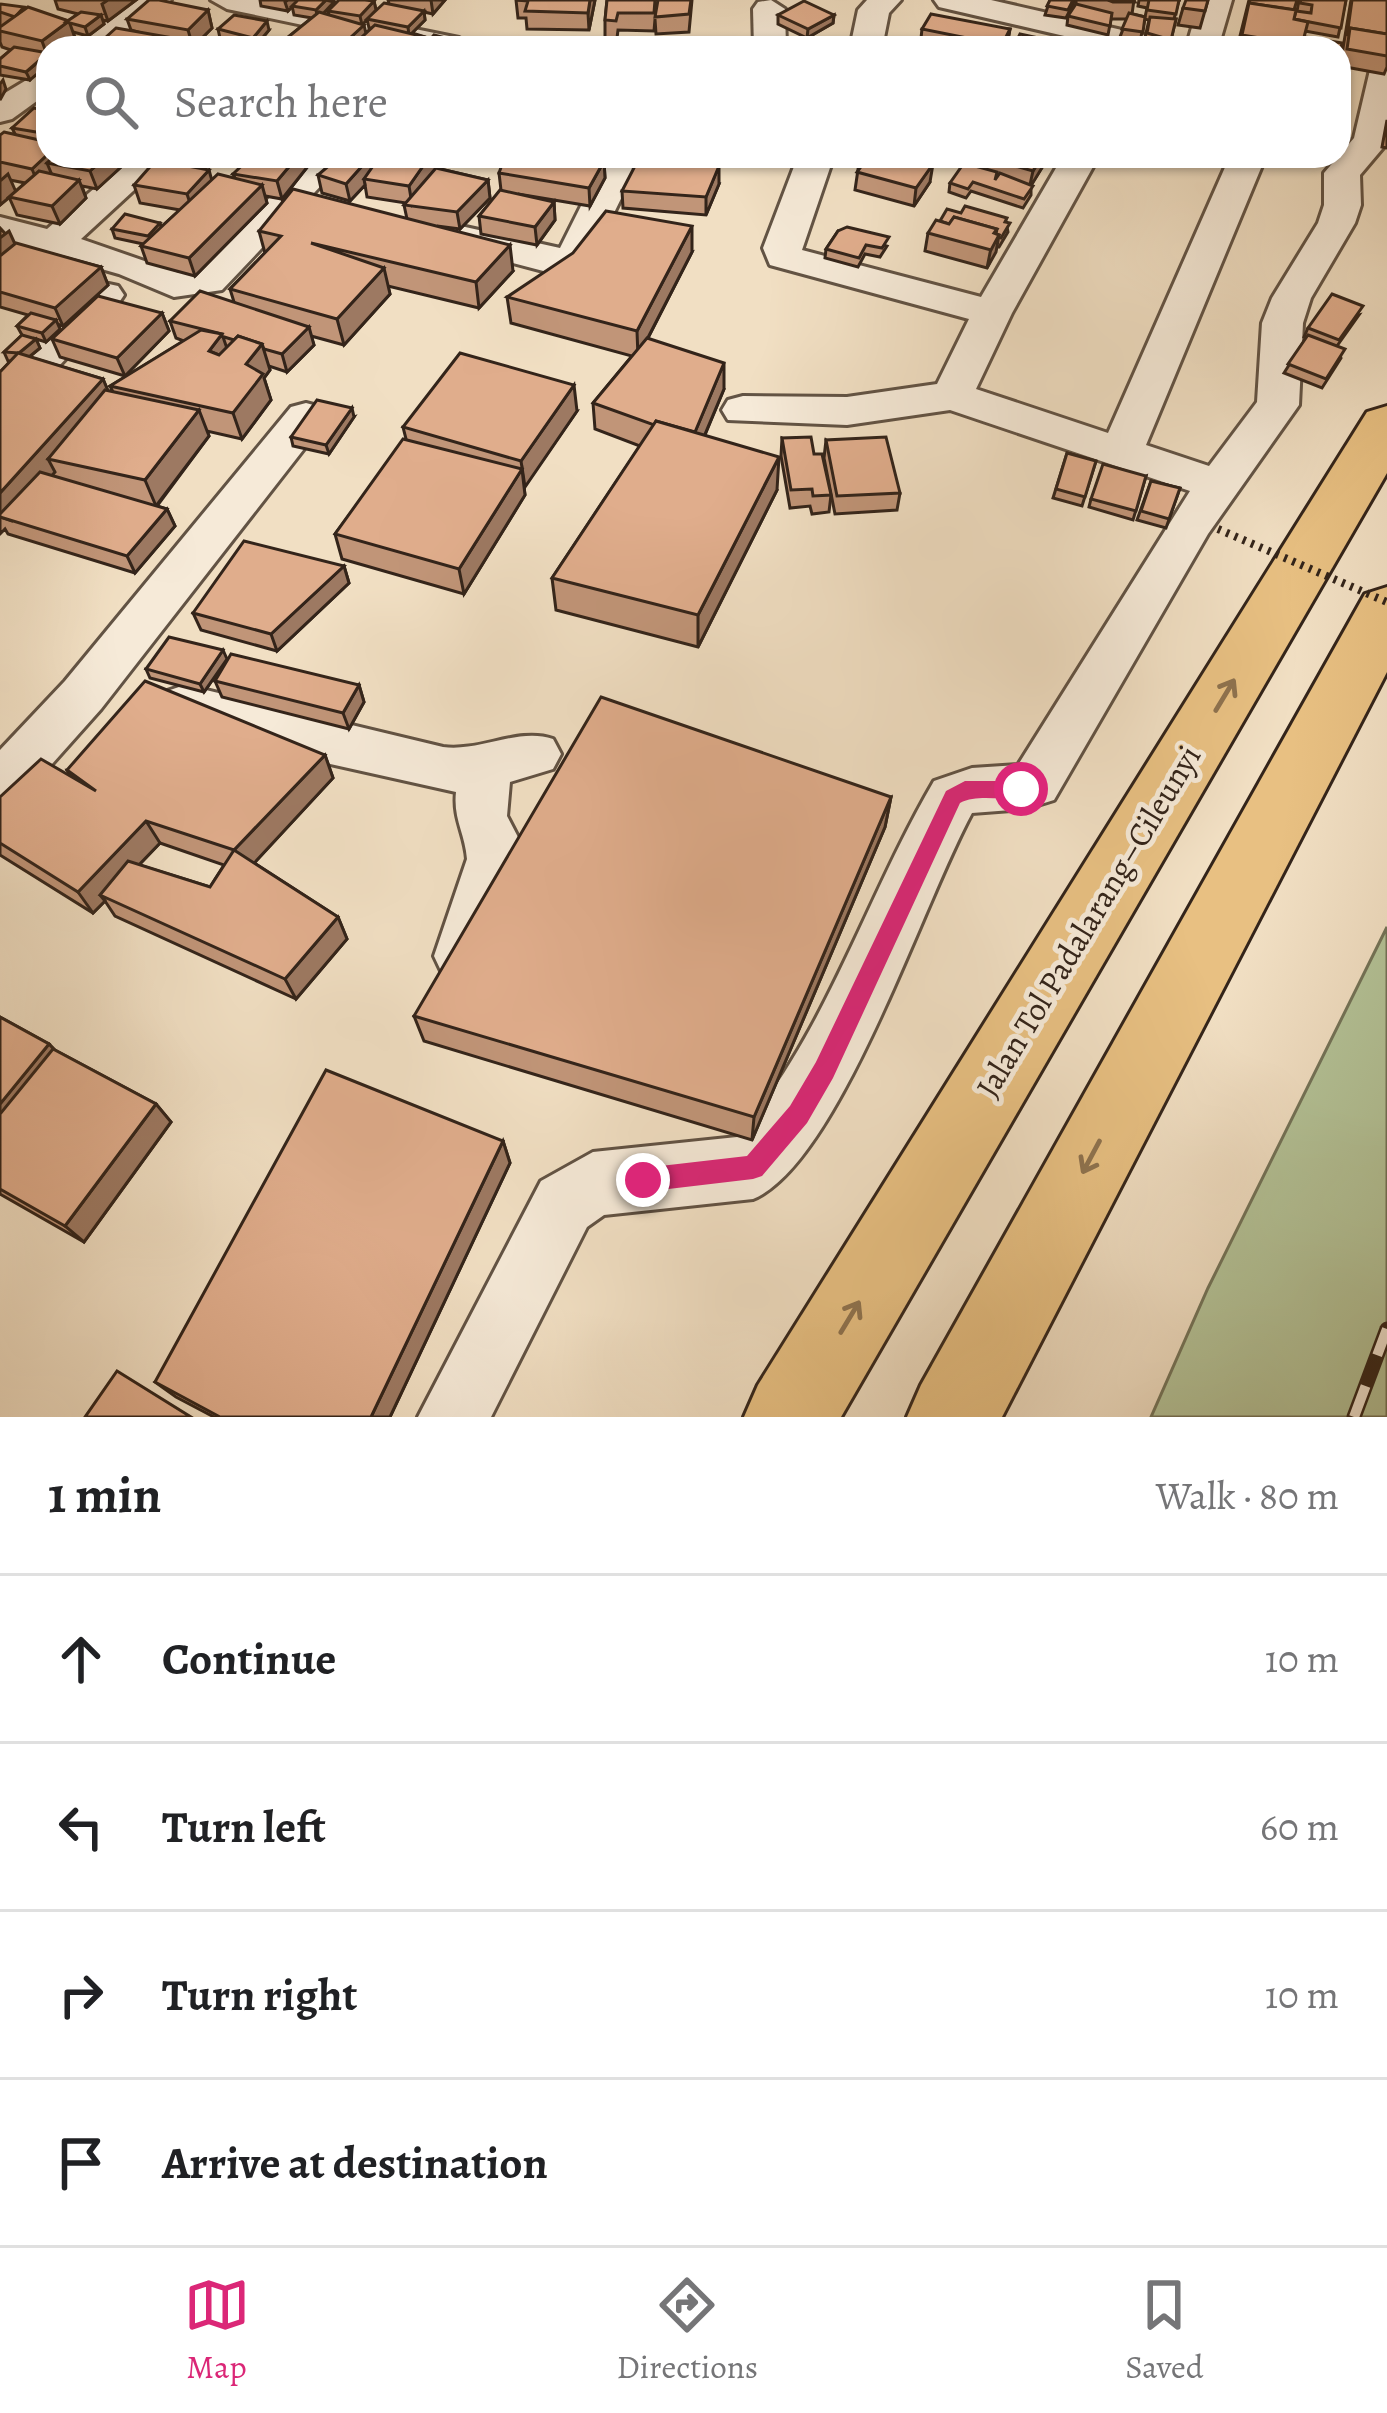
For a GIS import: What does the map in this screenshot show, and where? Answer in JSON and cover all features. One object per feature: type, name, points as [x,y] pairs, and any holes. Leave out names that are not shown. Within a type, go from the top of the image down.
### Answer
[{"type":"highway","name":"Jalan Tol Padalarang–Cileunyi","points":[[790,1417],[1387,425]]},
{"type":"highway","points":[[953,1417],[1387,611]]},
{"type":"highway","points":[[1130,1086],[1387,678]]},
{"type":"street","points":[[105,36],[155,0]]},
{"type":"street","points":[[227,0],[402,36]]},
{"type":"street","points":[[869,36],[874,10],[885,0]]},
{"type":"street","points":[[950,0],[1034,10],[1114,36]]},
{"type":"street","points":[[1206,36],[1216,0]]},
{"type":"street","points":[[769,9],[770,36]]},
{"type":"street","points":[[415,36],[438,13]]},
{"type":"street","points":[[288,36],[308,18]]},
{"type":"street","points":[[1351,163],[1371,141],[1387,70]]},
{"type":"street","points":[[0,112],[36,86]]},
{"type":"street","points":[[54,243],[139,168]]},
{"type":"street","points":[[0,229],[133,266],[174,285],[208,283],[318,168]]},
{"type":"street","points":[[399,222],[551,261],[567,260],[579,254],[615,168]]},
{"type":"street","points":[[812,168],[782,248],[784,257],[992,314]]},
{"type":"street","points":[[952,396],[1074,168]]},
{"type":"street","points":[[1122,451],[1243,168]]},
{"type":"street","points":[[453,1417],[563,1204],[593,1184],[740,1172],[753,1167],[799,1114],[953,797],[965,789],[1021,789],[1035,784],[1188,527],[1278,405],[1284,314],[1337,221],[1347,168]]},
{"type":"street","points":[[291,194],[334,205]]},
{"type":"street","points":[[0,402],[133,266]]},
{"type":"street","points":[[743,410],[847,411],[952,396],[1194,477]]},
{"type":"street","points":[[0,784],[99,676],[306,417]]},
{"type":"street","points":[[99,676],[263,728],[467,762],[495,859],[463,956]]},
{"type":"path","points":[[1217,529],[1387,602]]},
{"type":"green space","points":[[1387,927],[1387,1417],[1151,1417],[1208,1288]]},
{"type":"building","points":[[149,0],[208,10],[188,30],[127,19]]},
{"type":"building","points":[[298,0],[326,0],[316,10],[292,6]]},
{"type":"building","points":[[339,0],[374,1],[360,16],[328,11]]},
{"type":"building","points":[[516,0],[590,0],[588,13],[525,11],[528,1]]},
{"type":"building","points":[[607,0],[655,0],[654,13],[618,13],[616,21],[605,20]]},
{"type":"building","points":[[658,0],[691,0],[689,14],[655,17]]},
{"type":"building","points":[[1050,0],[1073,0],[1068,10],[1047,6]]},
{"type":"building","points":[[1149,0],[1179,0],[1176,14],[1147,10]]},
{"type":"building","points":[[1186,0],[1208,0],[1205,11],[1183,8]]},
{"type":"building","points":[[1250,0],[1297,0],[1294,10]]},
{"type":"building","points":[[1301,0],[1346,0],[1341,28],[1294,19],[1296,11],[1311,13],[1312,5]]},
{"type":"building","points":[[1352,0],[1387,0],[1387,34],[1350,28],[1347,36]]},
{"type":"building","points":[[804,1],[834,15],[808,29],[778,15]]},
{"type":"building","points":[[384,3],[424,11],[408,27],[367,19]]},
{"type":"building","points":[[1249,3],[1296,10],[1294,19],[1308,22],[1304,36],[1242,35]]},
{"type":"building","points":[[1,4],[24,7],[15,17],[0,12]]},
{"type":"building","points":[[1076,4],[1112,13],[1110,26],[1068,16]]},
{"type":"building","points":[[28,7],[69,21],[36,40],[0,31]]},
{"type":"building","points":[[81,12],[101,15],[85,27],[66,22]]},
{"type":"building","points":[[319,12],[364,25],[352,36],[289,36]]},
{"type":"building","points":[[1129,13],[1145,17],[1143,32],[1122,29]]},
{"type":"building","points":[[931,14],[1010,29],[1006,36],[957,36],[922,29]]},
{"type":"building","points":[[234,15],[267,21],[255,36],[218,29]]},
{"type":"building","points":[[1150,17],[1176,19],[1172,36],[1147,33]]},
{"type":"building","points":[[375,25],[421,36],[363,36]]},
{"type":"building","points":[[116,28],[162,36],[107,36]]},
{"type":"building","points":[[1350,28],[1387,34],[1387,56],[1351,50]]},
{"type":"building","points":[[14,47],[36,51],[36,63],[26,72],[0,66],[0,59]]},
{"type":"building","points":[[34,108],[36,108],[36,132],[12,128]]},
{"type":"building","points":[[0,135],[36,139],[36,165],[32,169],[0,162]]},
{"type":"building","points":[[149,168],[209,170],[187,194],[134,185]]},
{"type":"building","points":[[239,168],[288,168],[277,181],[233,174]]},
{"type":"building","points":[[326,168],[360,168],[346,184],[318,175]]},
{"type":"building","points":[[372,168],[422,168],[409,186],[364,179]]},
{"type":"building","points":[[436,168],[488,180],[457,212],[404,205]]},
{"type":"building","points":[[501,168],[600,168],[589,188],[499,173]]},
{"type":"building","points":[[634,168],[718,168],[706,197],[622,191]]},
{"type":"building","points":[[860,168],[930,168],[916,188],[857,172]]},
{"type":"building","points":[[960,168],[982,168],[997,172],[995,180],[1000,173],[1033,186],[1024,199],[973,182],[968,189],[950,183]]},
{"type":"building","points":[[39,171],[79,180],[52,206],[9,197]]},
{"type":"building","points":[[218,174],[262,185],[189,258],[141,246]]},
{"type":"building","points":[[293,189],[510,245],[476,282],[311,243],[384,268],[337,319],[230,289],[281,236],[259,231]]},
{"type":"building","points":[[500,190],[554,202],[535,227],[479,216]]},
{"type":"building","points":[[965,206],[1007,218],[1005,222],[1010,223],[1001,238],[997,229],[954,217],[949,224],[940,221],[947,209],[961,213]]},
{"type":"building","points":[[606,211],[692,226],[637,331],[507,297],[573,253]]},
{"type":"building","points":[[125,214],[160,223],[148,236],[112,229]]},
{"type":"building","points":[[954,217],[997,229],[991,250],[928,233],[936,220],[949,224]]},
{"type":"building","points":[[847,227],[889,237],[882,248],[866,245],[859,258],[826,249],[838,231]]},
{"type":"building","points":[[16,243],[101,267],[55,308],[0,292],[0,256]]},
{"type":"building","points":[[200,291],[309,327],[282,354],[238,336],[234,340],[170,321]]},
{"type":"building","points":[[1332,294],[1363,306],[1339,340],[1308,328]]},
{"type":"building","points":[[98,296],[162,313],[117,358],[52,339]]},
{"type":"building","points":[[31,313],[56,320],[42,333],[17,326]]},
{"type":"building","points":[[201,330],[222,334],[209,351],[219,355],[238,336],[262,344],[246,364],[263,374],[233,413],[110,386]]},
{"type":"building","points":[[22,335],[36,339],[19,353],[4,352]]},
{"type":"building","points":[[1308,335],[1345,349],[1326,379],[1288,364]]},
{"type":"building","points":[[647,338],[724,363],[695,432],[656,421],[654,425],[593,403]]},
{"type":"building","points":[[18,353],[103,379],[0,493],[0,372]]},
{"type":"building","points":[[460,353],[574,385],[521,461],[403,427]]},
{"type":"building","points":[[105,390],[199,410],[145,480],[48,459]]},
{"type":"building","points":[[317,400],[352,408],[326,445],[291,437]]},
{"type":"building","points":[[656,421],[779,457],[698,615],[552,578]]},
{"type":"building","points":[[811,437],[814,454],[822,454],[831,495],[791,490],[782,438]]},
{"type":"building","points":[[886,437],[900,493],[837,496],[826,440]]},
{"type":"building","points":[[403,439],[522,469],[459,569],[335,534]]},
{"type":"building","points":[[1067,453],[1096,461],[1085,497],[1056,489]]},
{"type":"building","points":[[1103,464],[1146,476],[1136,511],[1091,499]]},
{"type":"building","points":[[40,472],[167,509],[127,556],[0,517]]},
{"type":"building","points":[[1151,481],[1180,488],[1169,519],[1141,511]]},
{"type":"building","points":[[244,541],[344,566],[271,634],[193,613]]},
{"type":"building","points":[[169,637],[223,650],[200,684],[146,669]]},
{"type":"building","points":[[231,654],[359,685],[343,713],[215,681]]},
{"type":"building","points":[[145,681],[325,755],[234,850],[146,821],[78,892],[0,843],[0,797],[41,759],[96,791],[67,770]]},
{"type":"building","points":[[601,697],[891,797],[754,1117],[414,1016]]},
{"type":"building","points":[[234,850],[338,917],[285,979],[100,895],[128,861],[210,887]]},
{"type":"building","points":[[0,1017],[49,1044],[0,1104]]},
{"type":"building","points":[[53,1049],[156,1104],[65,1226],[0,1189],[0,1114]]},
{"type":"building","points":[[326,1070],[503,1141],[371,1417],[220,1417],[155,1382]]},
{"type":"building","points":[[117,1371],[191,1417],[85,1417]]},
{"type":"railway","points":[[1354,1417],[1387,1329]]},
{"type":"route","points":[[643,1180],[740,1172],[753,1167],[772,1148],[799,1114],[824,1070],[953,797],[965,789],[1021,789]]}]
